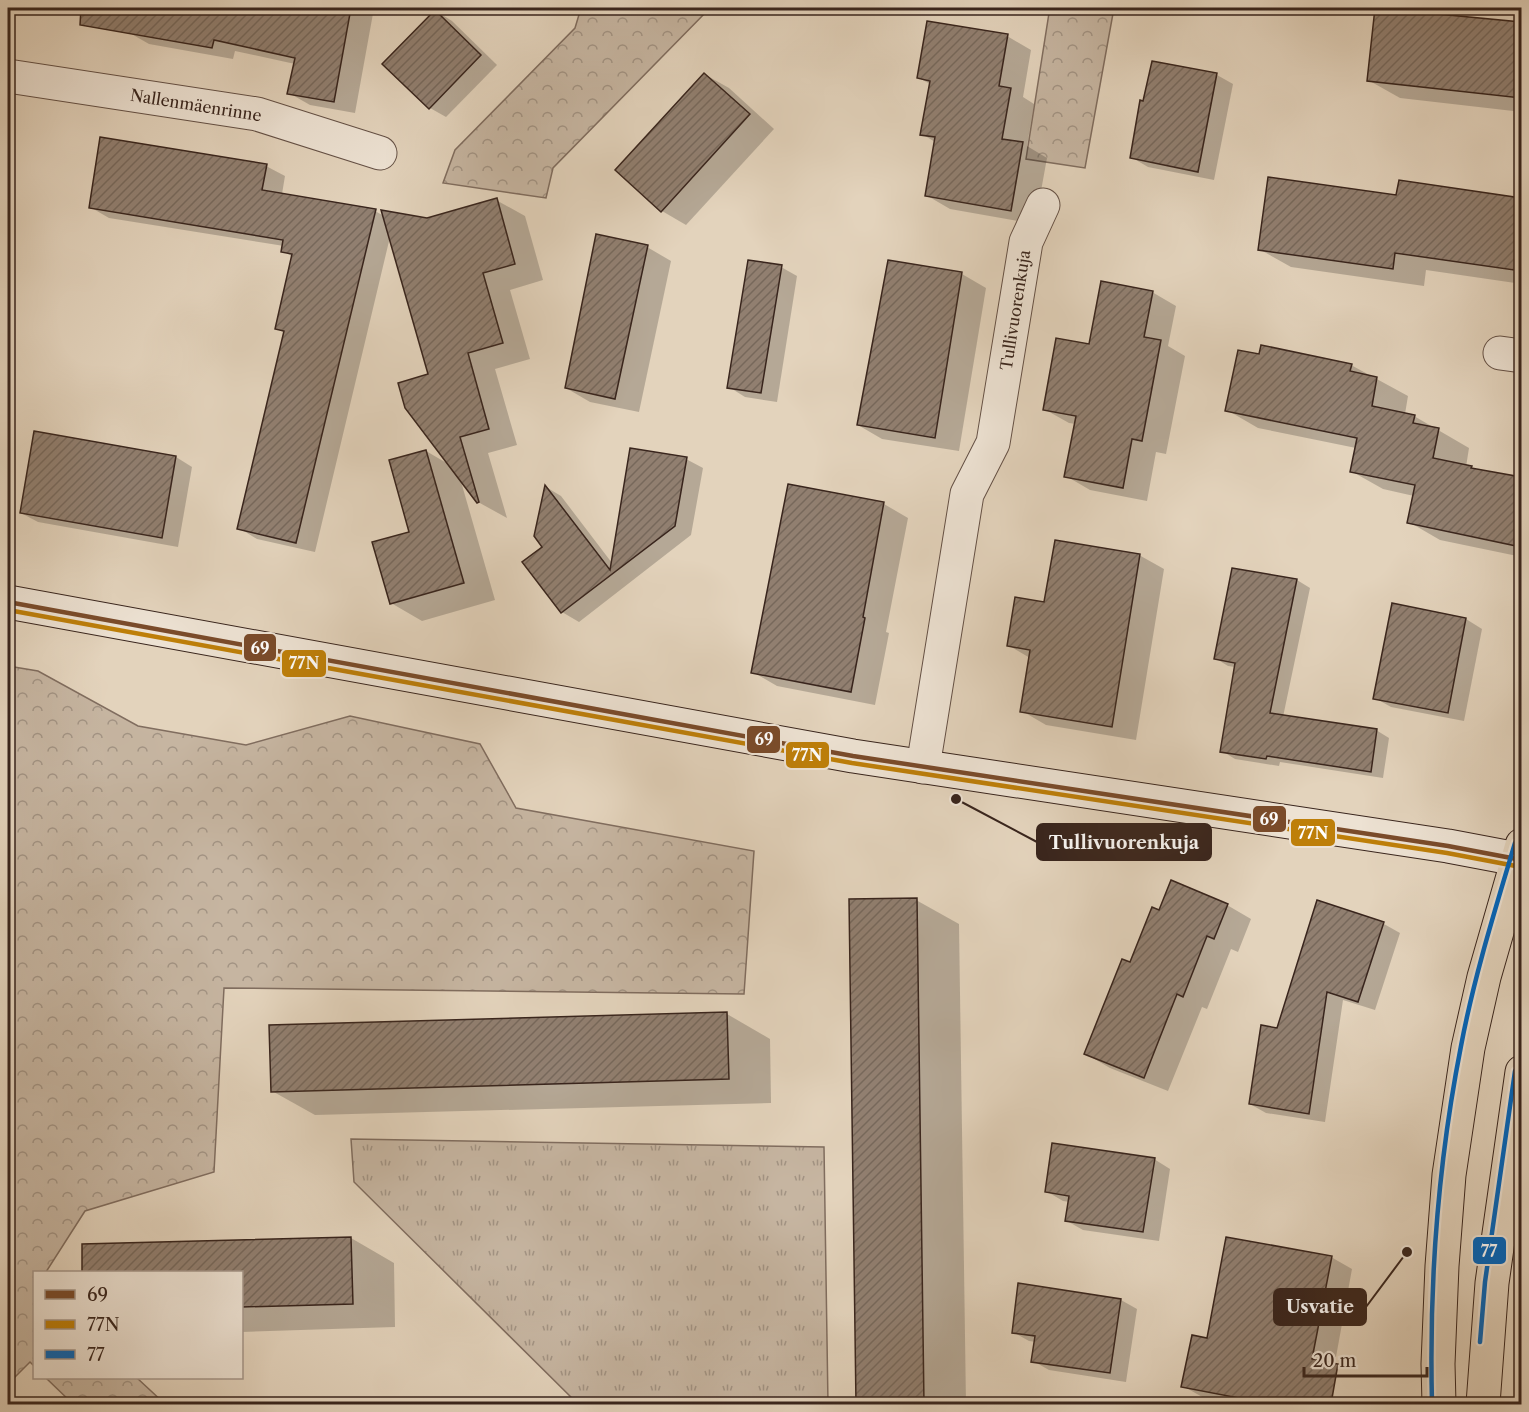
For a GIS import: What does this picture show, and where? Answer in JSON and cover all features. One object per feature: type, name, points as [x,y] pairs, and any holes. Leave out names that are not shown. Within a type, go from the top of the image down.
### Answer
[{"type":"main road","name":"Nallenmäenrinne","points":[[8,76],[257,114],[380,153]]},
{"type":"main road","name":"Tullivuorenkuja","points":[[923,767],[967,494],[993,443],[1026,242],[1043,205]]},
{"type":"main road","points":[[8,602],[853,756],[1448,846],[1520,854],[1484,977],[1468,1048],[1449,1175],[1442,1266],[1438,1364],[1439,1404]]},
{"type":"main road","points":[[1483,1404],[1492,1283],[1521,1072]]},
{"type":"green space","points":[[581,8],[710,8],[553,168],[546,198],[443,183],[455,150],[575,28]]},
{"type":"green space","points":[[1024,8],[1114,8],[1085,168],[1026,159],[1049,13]]},
{"type":"green space","points":[[8,666],[38,671],[138,726],[246,745],[350,716],[480,744],[516,808],[754,851],[744,994],[224,988],[214,1172],[85,1211],[47,1271],[33,1271],[33,1365],[30,1362],[8,1384]]},
{"type":"green space","points":[[351,1139],[824,1147],[828,1404],[578,1404],[354,1182]]},
{"type":"green space","points":[[47,1379],[138,1379],[165,1404],[73,1404]]},
{"type":"building","points":[[81,8],[351,8],[334,102],[287,94],[295,58],[214,40],[212,48],[80,25]]},
{"type":"building","points":[[1375,8],[1521,22],[1521,98],[1367,81]]},
{"type":"building","points":[[435,10],[481,55],[429,109],[382,64]]},
{"type":"building","points":[[927,21],[1008,34],[999,86],[1011,88],[1002,139],[1023,142],[1011,211],[925,196],[935,137],[920,135],[930,81],[917,78]]},
{"type":"building","points":[[1152,61],[1217,73],[1198,172],[1130,158],[1140,100],[1143,101]]},
{"type":"building","points":[[704,73],[750,114],[661,212],[615,170]]},
{"type":"building","points":[[100,137],[267,164],[262,190],[376,209],[296,543],[237,529],[284,331],[275,329],[292,254],[281,252],[283,240],[89,208]]},
{"type":"building","points":[[1268,177],[1396,195],[1399,180],[1521,198],[1521,271],[1395,253],[1393,269],[1258,250]]},
{"type":"building","points":[[497,198],[515,264],[483,273],[503,343],[468,353],[489,429],[460,437],[479,502],[477,503],[405,408],[398,383],[428,374],[381,210],[427,218]]},
{"type":"building","points":[[596,234],[648,245],[615,399],[565,388]]},
{"type":"building","points":[[748,260],[782,265],[761,393],[727,388]]},
{"type":"building","points":[[888,260],[962,272],[935,438],[857,425]]},
{"type":"building","points":[[1101,281],[1153,291],[1144,337],[1161,340],[1142,441],[1132,439],[1123,488],[1064,477],[1076,416],[1043,410],[1056,338],[1089,344]]},
{"type":"building","points":[[1261,345],[1352,364],[1350,371],[1377,377],[1372,406],[1415,415],[1413,423],[1439,428],[1433,458],[1521,477],[1521,547],[1407,523],[1415,485],[1350,472],[1357,438],[1225,411],[1238,350],[1259,354]]},
{"type":"building","points":[[34,431],[176,456],[162,538],[20,513]]},
{"type":"building","points":[[630,448],[687,457],[675,526],[561,613],[522,562],[542,547],[534,536],[545,485],[610,570]]},
{"type":"building","points":[[426,450],[464,583],[390,604],[372,542],[409,532],[389,460]]},
{"type":"building","points":[[788,484],[884,502],[851,692],[751,673]]},
{"type":"building","points":[[1055,540],[1140,554],[1112,727],[1020,712],[1030,650],[1007,646],[1015,597],[1044,602]]},
{"type":"building","points":[[1232,568],[1297,579],[1270,713],[1377,729],[1371,772],[1267,756],[1266,759],[1220,752],[1235,663],[1214,659]]},
{"type":"building","points":[[1392,603],[1466,618],[1448,713],[1373,699]]},
{"type":"building","points":[[1171,880],[1228,904],[1214,939],[1207,936],[1183,997],[1177,994],[1144,1078],[1084,1054],[1122,959],[1130,962],[1152,907],[1159,910]]},
{"type":"building","points":[[917,898],[924,1404],[856,1404],[849,899]]},
{"type":"building","points":[[1317,900],[1384,922],[1358,1002],[1327,992],[1309,1114],[1249,1104],[1261,1025],[1277,1028]]},
{"type":"building","points":[[727,1012],[729,1079],[271,1092],[269,1025]]},
{"type":"building","points":[[1052,1143],[1155,1158],[1143,1232],[1065,1221],[1069,1196],[1045,1192]]},
{"type":"building","points":[[351,1237],[353,1304],[243,1307],[243,1271],[82,1271],[82,1244]]},
{"type":"building","points":[[1226,1237],[1332,1256],[1312,1359],[1338,1364],[1331,1404],[1270,1404],[1181,1387],[1192,1335],[1207,1338]]},
{"type":"building","points":[[1018,1283],[1121,1299],[1110,1373],[1031,1362],[1035,1336],[1012,1333]]},
{"type":"transit line","name":"69","points":[[8,602],[853,756],[1448,846],[1522,860]]},
{"type":"transit line","name":"77N","points":[[8,610],[852,763],[1447,853],[1521,867]]},
{"type":"transit line","name":"77","points":[[1432,1404],[1434,1269],[1446,1135],[1472,995],[1515,843]]},
{"type":"transit line","name":"77","points":[[1480,1342],[1485,1282],[1515,1071]]},
{"type":"place","name":"Tullivuorenkuja","points":[[956,799]]},
{"type":"place","name":"Usvatie","points":[[1407,1252]]}]
